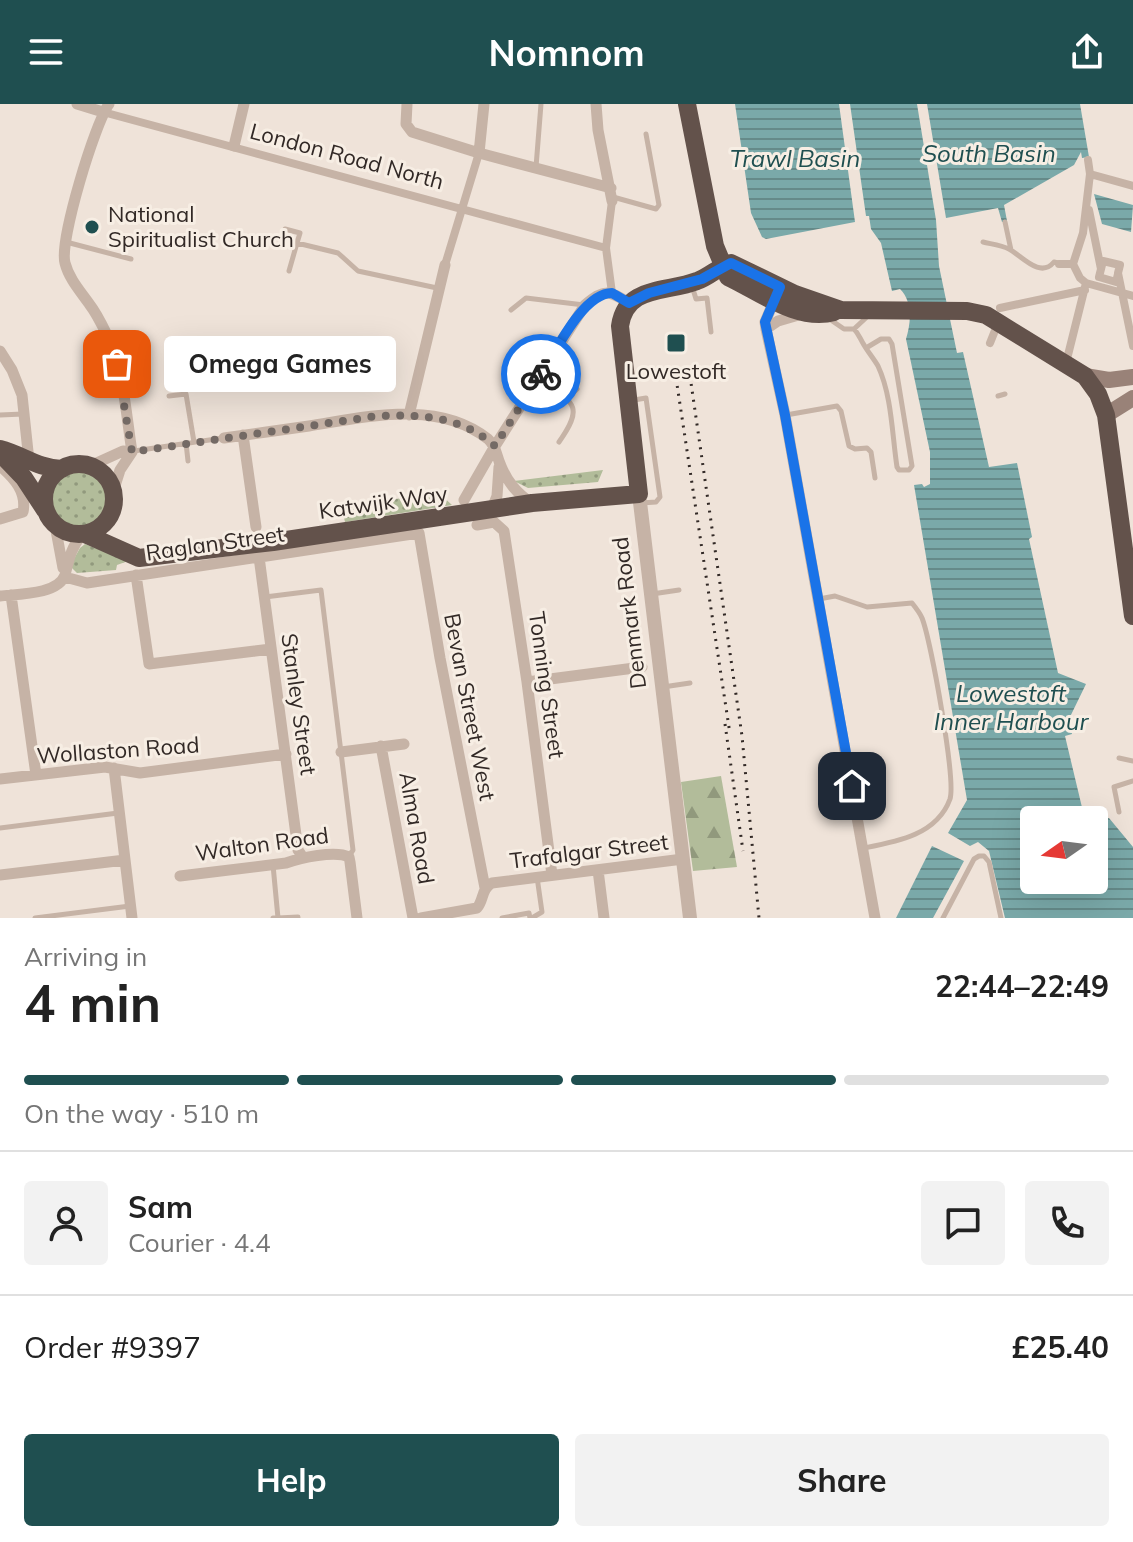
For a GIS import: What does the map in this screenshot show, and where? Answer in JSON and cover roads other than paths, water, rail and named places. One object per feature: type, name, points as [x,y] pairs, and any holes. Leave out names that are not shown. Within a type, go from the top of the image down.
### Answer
[{"type":"highway","points":[[687,104],[722,266]]},
{"type":"highway","points":[[629,303],[649,293],[691,283],[731,263],[804,313],[967,311],[1000,315],[1067,358],[1098,394],[1106,415],[1126,517],[1133,616]]},
{"type":"highway","points":[[777,293],[832,312]]},
{"type":"highway","name":"Denmark Road","points":[[629,303],[622,312],[620,326],[639,499]]},
{"type":"highway","points":[[0,451],[14,453],[40,467],[62,469]]},
{"type":"highway","points":[[0,451],[24,478],[53,522],[68,532],[84,534],[135,566]]},
{"type":"highway","points":[[53,522],[45,506],[45,492],[51,478],[62,469],[76,464],[90,466],[107,479],[117,536],[135,566]]},
{"type":"highway","name":"Katwijk Way","points":[[135,566],[245,546],[532,503],[639,499]]},
{"type":"highway","points":[[84,534],[102,526],[113,500]]},
{"type":"main road","points":[[1085,376],[1109,380],[1133,377]]},
{"type":"main road","points":[[1106,415],[1133,398]]},
{"type":"street","name":"London Road North","points":[[77,104],[106,108],[606,248]]},
{"type":"street","points":[[234,146],[244,104]]},
{"type":"street","points":[[407,104],[408,130],[612,195]]},
{"type":"street","points":[[409,415],[438,289],[479,153],[484,104]]},
{"type":"street","points":[[596,104],[598,130],[612,195],[606,248],[612,293]]},
{"type":"street","points":[[106,108],[98,122],[65,241],[66,267],[93,308],[109,339],[117,364],[132,452],[120,470],[113,500]]},
{"type":"street","points":[[1086,286],[1073,264],[1083,233],[1090,174],[1088,160]]},
{"type":"street","points":[[1090,174],[1133,186]]},
{"type":"street","points":[[1087,202],[1101,269],[1103,261],[1120,265],[1118,273],[1133,346]]},
{"type":"street","points":[[1059,264],[1073,264]]},
{"type":"street","points":[[1067,358],[1086,286]]},
{"type":"street","points":[[990,343],[1000,315],[1086,286],[1133,296]]},
{"type":"street","points":[[464,500],[585,305],[600,294],[612,293],[629,303]]},
{"type":"street","points":[[777,293],[765,322],[766,329],[785,415],[875,918]]},
{"type":"street","points":[[766,329],[778,321],[804,313]]},
{"type":"street","points":[[0,351],[22,395],[29,461]]},
{"type":"street","points":[[224,438],[377,416],[445,418],[485,437],[495,446],[499,463],[497,496],[491,511]]},
{"type":"street","points":[[243,435],[256,527]]},
{"type":"street","points":[[90,466],[123,451],[132,452]]},
{"type":"street","points":[[499,463],[517,493],[532,503]]},
{"type":"street","points":[[0,466],[23,495],[23,512],[0,519]]},
{"type":"street","name":"Denmark Road","points":[[639,499],[690,918]]},
{"type":"street","points":[[53,522],[64,575]]},
{"type":"street","name":"Tonning Street","points":[[477,525],[494,522],[504,531],[552,875]]},
{"type":"street","name":"Raglan Street","points":[[5,595],[52,588],[64,575],[87,583],[135,566],[259,557],[419,533]]},
{"type":"street","name":"Bevan Street West","points":[[419,533],[445,689],[485,888]]},
{"type":"street","points":[[64,575],[70,552],[84,534]]},
{"type":"street","name":"Stanley Street","points":[[259,557],[298,850],[302,856]]},
{"type":"street","points":[[135,566],[149,664],[271,649]]},
{"type":"street","points":[[5,595],[36,775]]},
{"type":"street","points":[[527,682],[642,667]]},
{"type":"street","points":[[341,752],[404,744]]},
{"type":"street","name":"Alma Road","points":[[381,746],[413,918]]},
{"type":"street","name":"Wollaston Road","points":[[0,779],[114,768],[140,773],[286,754]]},
{"type":"street","points":[[114,768],[132,912]]},
{"type":"street","name":"Walton Road","points":[[180,876],[273,864],[302,856],[308,858],[342,853],[349,857]]},
{"type":"street","points":[[349,857],[357,918]]},
{"type":"street","name":"Trafalgar Street","points":[[421,918],[478,913],[485,888],[492,883],[683,859]]},
{"type":"street","points":[[0,875],[125,860]]},
{"type":"street","points":[[598,870],[604,918]]},
{"type":"lane","points":[[535,169],[541,104]]},
{"type":"lane","points":[[612,195],[656,209],[659,205],[646,134]]},
{"type":"lane","points":[[1005,222],[1011,250],[1020,260],[1043,269],[1054,262],[1059,264]]},
{"type":"lane","points":[[285,229],[300,233],[289,271]]},
{"type":"lane","points":[[65,241],[131,259]]},
{"type":"lane","points":[[983,242],[1011,250]]},
{"type":"lane","points":[[297,243],[338,253],[358,271],[438,289]]},
{"type":"lane","points":[[691,283],[696,299],[707,298],[711,332]]},
{"type":"lane","points":[[511,310],[526,298],[585,305]]},
{"type":"lane","points":[[832,312],[844,329],[854,329],[882,311]]},
{"type":"lane","points":[[854,329],[883,380],[897,467],[899,470],[909,470],[912,466],[909,438],[891,341],[881,339],[866,348]]},
{"type":"lane","points":[[883,380],[898,376]]},
{"type":"lane","points":[[538,380],[567,399],[575,415],[559,442]]},
{"type":"lane","points":[[567,399],[577,389]]},
{"type":"lane","points":[[169,396],[186,394],[194,442]]},
{"type":"lane","points":[[785,415],[837,406],[849,446],[867,448],[871,452],[875,478]]},
{"type":"lane","points":[[0,415],[24,414]]},
{"type":"lane","points":[[132,452],[224,438]]},
{"type":"lane","points":[[186,443],[188,461]]},
{"type":"lane","points":[[264,597],[321,590],[353,850],[349,857]]},
{"type":"lane","points":[[651,594],[679,590]]},
{"type":"lane","points":[[818,599],[835,596],[867,607],[912,603],[922,618],[939,699],[951,770],[951,798],[941,814],[923,831],[891,843],[863,848]]},
{"type":"lane","points":[[662,687],[690,683]]},
{"type":"lane","points":[[1119,758],[1133,761]]},
{"type":"lane","points":[[1119,812],[1114,787],[1133,781]]},
{"type":"lane","points":[[0,828],[119,813]]},
{"type":"lane","points":[[943,918],[974,859],[979,856],[984,856],[989,862],[1001,918]]},
{"type":"lane","points":[[273,864],[276,918],[298,917]]},
{"type":"lane","points":[[502,918],[529,913],[531,918],[542,912],[537,876]]},
{"type":"lane","points":[[35,918],[132,912]]},
{"type":"water","name":"Trawl Basin","points":[[735,104],[839,104],[855,222],[766,239],[762,237],[751,213]]},
{"type":"water","name":"Lowestoft Inner Harbour","points":[[850,104],[917,104],[936,220],[939,266],[957,353],[963,352],[989,467],[1017,463],[1032,537],[1029,539],[1058,673],[1086,684],[1069,719],[1072,734],[1065,736],[1082,806],[1020,806],[1020,894],[1108,894],[1109,818],[1133,847],[1133,918],[1005,918],[989,851],[978,842],[970,846],[948,833],[967,800],[914,485],[922,484],[924,487],[930,484],[930,452],[906,339],[909,306],[900,289],[892,291],[881,243],[871,229],[869,216],[866,216]]},
{"type":"water","name":"South Basin","points":[[927,104],[1080,104],[1089,157],[1082,158],[1081,152],[1074,165],[1004,205],[1007,221],[1002,222],[998,208],[946,218]]},
{"type":"water","points":[[1094,194],[1133,205],[1131,232],[1102,224]]},
{"type":"water","points":[[932,846],[964,861],[933,918],[896,918]]},
{"type":"railway","points":[[690,376],[742,736],[759,918]]},
{"type":"railway","points":[[676,378],[730,734]]},
{"type":"railway","points":[[725,724],[743,851]]},
{"type":"place","name":"National Spiritualist Church","points":[[92,227]]},
{"type":"place","name":"Lowestoft","points":[[676,343]]},
{"type":"place","name":"Omega Games","points":[[117,364]]}]
